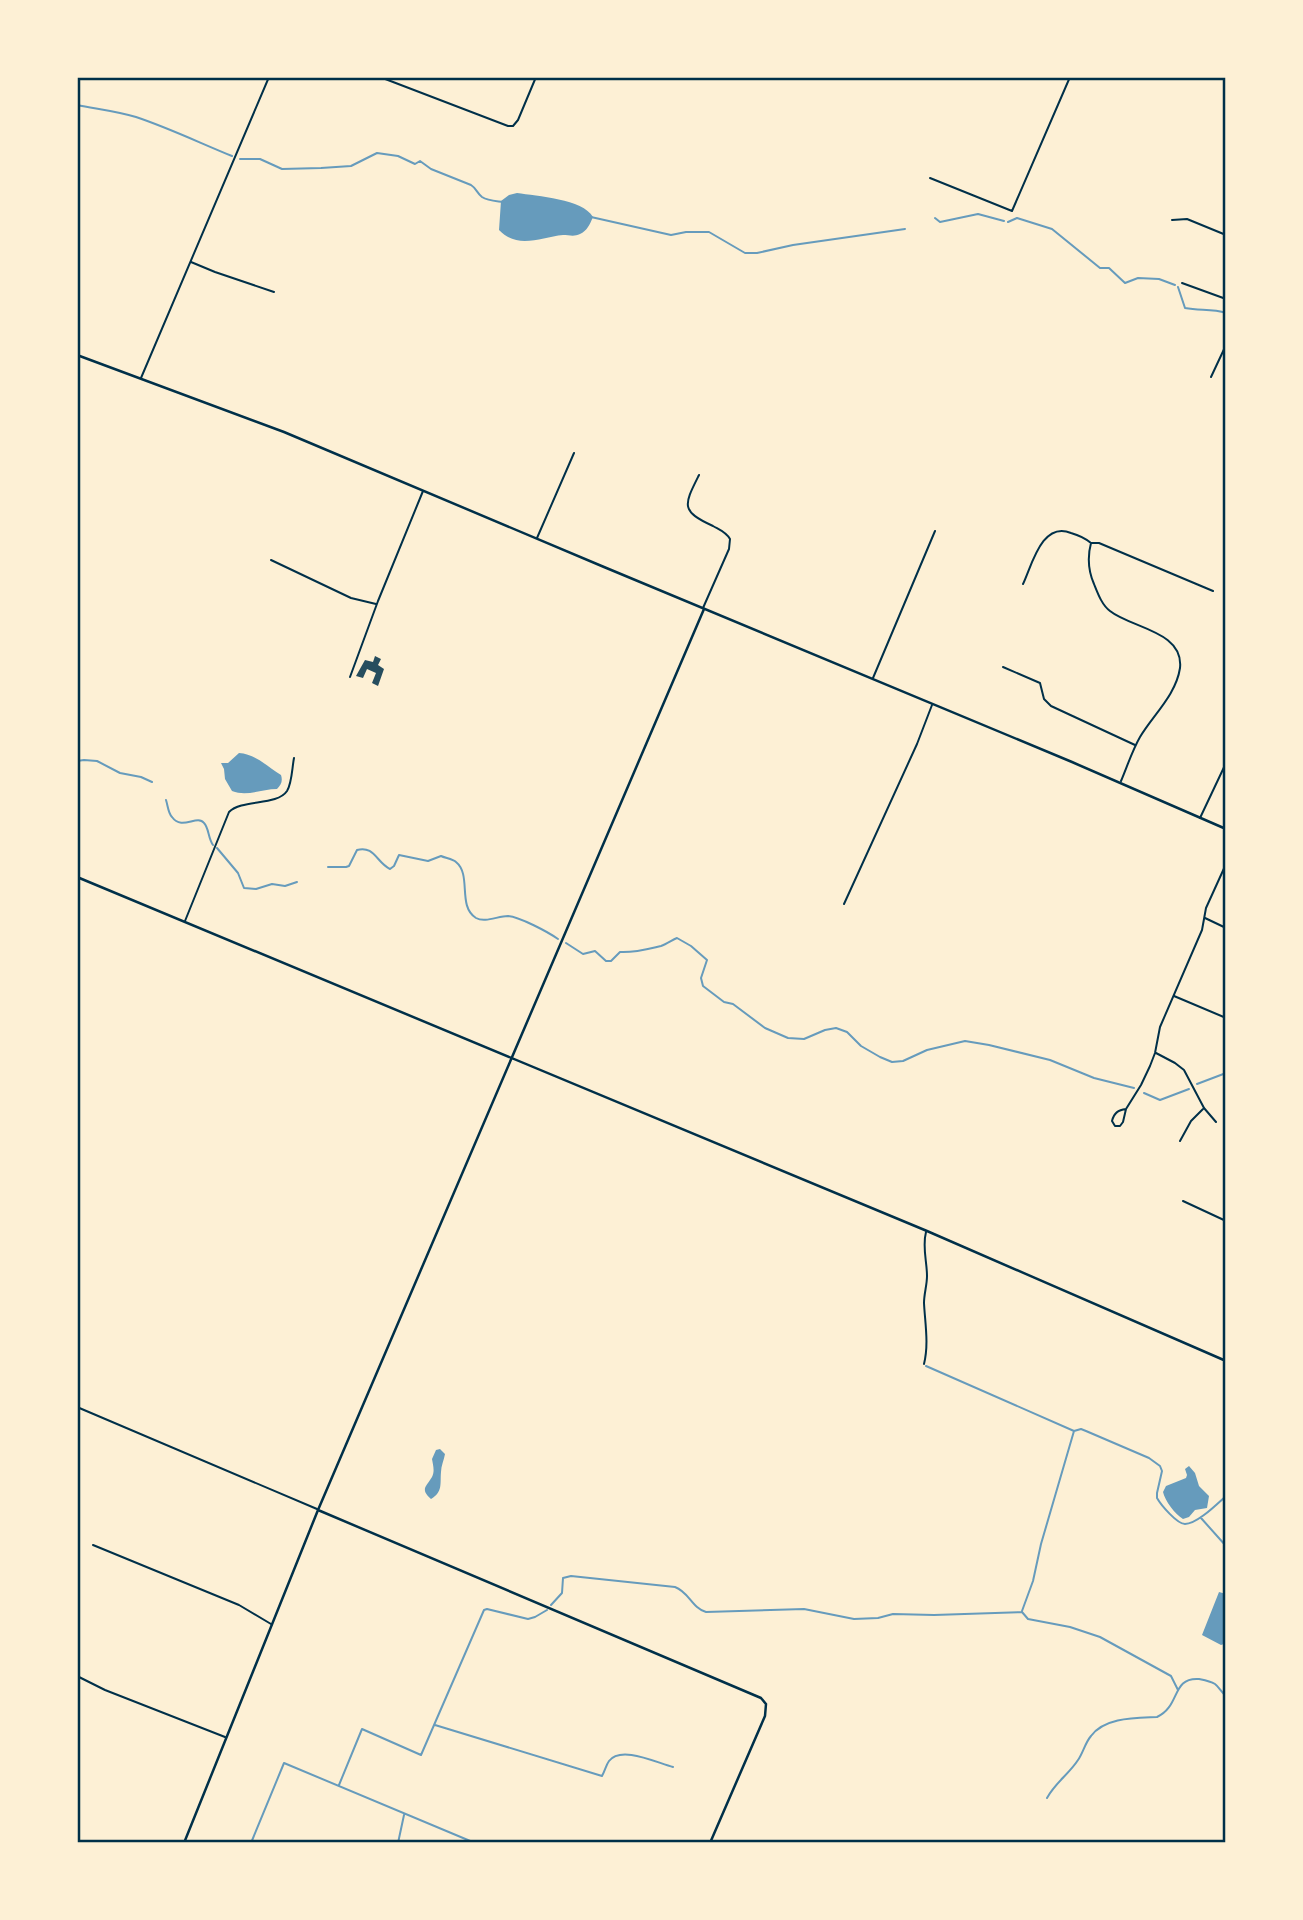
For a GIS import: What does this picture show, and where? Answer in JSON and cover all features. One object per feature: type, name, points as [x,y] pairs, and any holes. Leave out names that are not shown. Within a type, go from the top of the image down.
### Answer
[{"type":"street","points":[[141,378],[269,77]]},
{"type":"street","points":[[380,77],[508,126],[513,126],[518,120],[536,77]]},
{"type":"street","points":[[930,178],[1012,211],[1070,77]]},
{"type":"street","points":[[1172,220],[1186,219],[1226,235]]},
{"type":"street","points":[[190,262],[274,292]]},
{"type":"street","points":[[1182,283],[1226,299]]},
{"type":"street","points":[[1211,377],[1226,345]]},
{"type":"street","points":[[77,355],[264,424],[1226,829]]},
{"type":"street","points":[[537,539],[573,453]]},
{"type":"street","points":[[184,1843],[318,1510],[730,543],[725,532],[694,517],[687,507],[699,475]]},
{"type":"street","points":[[350,677],[423,491]]},
{"type":"street","points":[[1023,584],[1041,545],[1048,536],[1061,530],[1213,591]]},
{"type":"street","points":[[872,679],[935,531]]},
{"type":"street","points":[[1091,543],[1088,569],[1105,607],[1117,616],[1168,640],[1179,654],[1180,669],[1173,686],[1164,705],[1141,736],[1120,784]]},
{"type":"street","points":[[271,560],[351,598],[377,604]]},
{"type":"street","points":[[1003,667],[1040,684],[1044,699],[1051,706],[1136,746]]},
{"type":"street","points":[[844,904],[933,704]]},
{"type":"street","points":[[185,922],[229,812],[237,806],[284,794],[289,786],[294,758]]},
{"type":"street","points":[[1200,818],[1226,763]]},
{"type":"street","points":[[1126,1109],[1115,1114],[1112,1121],[1115,1126],[1120,1126],[1123,1122],[1126,1109],[1141,1085],[1155,1053],[1160,1027],[1202,930],[1206,908],[1226,864]]},
{"type":"street","points":[[77,877],[927,1231],[1226,1361]]},
{"type":"street","points":[[1205,918],[1226,928]]},
{"type":"street","points":[[1173,996],[1226,1018]]},
{"type":"street","points":[[1155,1053],[1184,1070],[1204,1108],[1216,1122]]},
{"type":"street","points":[[1180,1141],[1191,1121],[1204,1108]]},
{"type":"street","points":[[1183,1202],[1226,1221]]},
{"type":"street","points":[[923,1364],[926,1350],[927,1277],[924,1240],[927,1231]]},
{"type":"street","points":[[77,1407],[757,1695],[765,1702],[765,1716],[710,1843]]},
{"type":"street","points":[[93,1545],[239,1605],[272,1625]]},
{"type":"street","points":[[77,1676],[105,1690],[226,1738]]},
{"type":"water","points":[[517,193],[570,202],[588,211],[593,217],[586,229],[578,235],[530,241],[514,239],[499,230],[501,201]]},
{"type":"water","points":[[239,753],[256,758],[281,775],[282,781],[277,789],[249,793],[232,791],[225,779],[221,763],[228,763]]},
{"type":"water","points":[[440,1449],[445,1454],[440,1487],[431,1499],[425,1488],[433,1475],[432,1459],[436,1450]]},
{"type":"water","points":[[1189,1466],[1195,1473],[1199,1486],[1209,1496],[1207,1508],[1195,1510],[1183,1519],[1171,1507],[1163,1492],[1166,1486],[1186,1478],[1185,1469]]},
{"type":"water","points":[[1219,1592],[1226,1594],[1226,1640],[1221,1645],[1202,1635]]},
{"type":"building","points":[[375,656],[381,659],[378,665],[384,669],[378,686],[372,683],[376,673],[367,669],[363,678],[356,676],[365,660],[373,662]]},
{"type":"waterway","points":[[77,105],[136,117],[232,156]]},
{"type":"waterway","points":[[240,159],[260,159],[282,169],[351,166],[377,153],[398,156],[415,164],[420,161],[431,169],[471,185],[484,198],[503,202]]},
{"type":"waterway","points":[[935,218],[940,222],[978,214],[1004,221]]},
{"type":"waterway","points":[[591,217],[671,235],[709,232],[745,253],[905,229]]},
{"type":"waterway","points":[[1008,222],[1017,218],[1052,229],[1100,268],[1109,268],[1125,283],[1138,278],[1159,279],[1175,285]]},
{"type":"waterway","points":[[1178,287],[1185,308],[1226,313]]},
{"type":"waterway","points":[[77,761],[97,761],[120,773],[152,782]]},
{"type":"waterway","points":[[166,800],[176,821],[185,823],[197,820],[204,823],[213,845]]},
{"type":"waterway","points":[[217,848],[238,873],[244,888],[256,889],[272,884],[285,886],[297,882]]},
{"type":"waterway","points":[[328,867],[349,866],[357,850],[363,849],[371,852],[390,869],[399,855],[428,861],[441,856],[455,861],[461,868],[467,906],[476,918],[483,920],[513,917],[558,939]]},
{"type":"waterway","points":[[566,943],[583,954],[595,951],[606,961],[611,961],[620,952],[661,946],[677,938],[707,960],[701,978],[703,986],[765,1028],[788,1038],[804,1039],[836,1028],[847,1032],[861,1046],[892,1062],[965,1041],[1050,1060],[1094,1078],[1134,1088]]},
{"type":"waterway","points":[[1197,1084],[1226,1073]]},
{"type":"waterway","points":[[1144,1093],[1160,1100],[1189,1089]]},
{"type":"waterway","points":[[926,1366],[1074,1431],[1033,1581],[1022,1611]]},
{"type":"waterway","points":[[1074,1431],[1086,1431],[1149,1458],[1160,1466],[1162,1471],[1157,1498],[1170,1514],[1182,1523],[1195,1521],[1226,1496]]},
{"type":"waterway","points":[[1201,1518],[1226,1546]]},
{"type":"waterway","points":[[551,1605],[562,1593],[563,1578],[571,1576],[675,1587],[706,1612],[804,1609],[854,1619],[893,1614],[1022,1612],[1028,1619],[1070,1627],[1100,1637],[1171,1676],[1178,1690]]},
{"type":"waterway","points":[[339,1785],[362,1729],[421,1755],[484,1610],[528,1619],[547,1610]]},
{"type":"waterway","points":[[1047,1798],[1078,1760],[1091,1736],[1104,1725],[1121,1720],[1157,1717],[1170,1706],[1180,1687],[1190,1680],[1199,1679],[1213,1683],[1226,1696]]},
{"type":"waterway","points":[[435,1725],[602,1776],[609,1761],[622,1755],[639,1756],[673,1767]]},
{"type":"waterway","points":[[251,1843],[284,1763],[475,1843]]},
{"type":"waterway","points":[[398,1843],[404,1815]]}]
